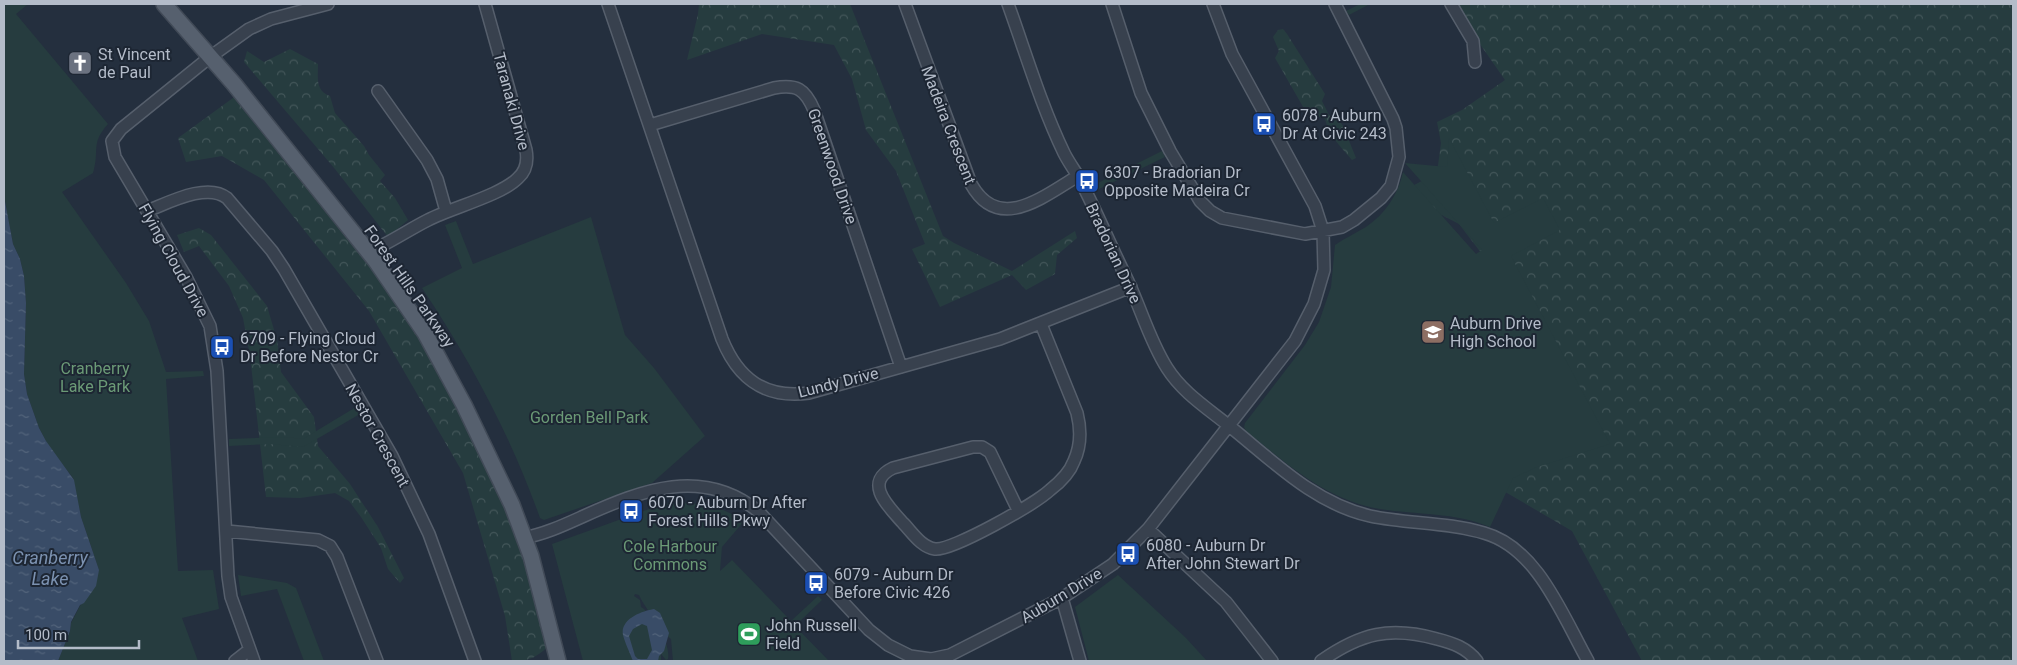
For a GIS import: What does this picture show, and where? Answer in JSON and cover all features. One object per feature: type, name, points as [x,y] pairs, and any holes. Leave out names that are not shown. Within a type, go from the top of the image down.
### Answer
[{"type":"main road","name":"Forest Hills Parkway","points":[[164,4],[210,57],[375,260],[425,333],[450,378],[512,505],[534,565],[558,661]]},
{"type":"street","points":[[210,57],[258,24],[328,4]]},
{"type":"street","name":"Taranaki Drive","points":[[375,260],[381,246],[446,211],[498,191],[515,182],[523,173],[527,162],[526,150],[485,4]]},
{"type":"street","name":"Lundy Drive","points":[[608,4],[722,339],[731,359],[751,382],[768,390],[797,394],[1000,339],[1131,286]]},
{"type":"street","name":"Madeira Crescent","points":[[905,4],[970,184],[981,199],[1004,209],[1024,208],[1078,176]]},
{"type":"street","name":"Bradorian Drive","points":[[1008,4],[1064,153],[1078,176],[1131,286],[1158,352],[1168,369],[1195,398],[1312,492],[1358,513],[1485,533],[1506,544],[1538,571],[1588,661]]},
{"type":"street","points":[[1112,4],[1141,93],[1170,151],[1205,208],[1227,220],[1306,234],[1342,227],[1354,220],[1381,198],[1391,186],[1399,156],[1393,118],[1334,4]]},
{"type":"street","name":"Auburn Drive","points":[[523,538],[540,535],[608,505],[653,491],[684,486],[714,489],[742,500],[759,512],[876,636],[904,653],[925,658],[940,658],[953,654],[1062,598],[1113,564],[1148,529],[1302,328],[1314,304],[1324,270],[1323,232],[1315,206],[1232,54],[1213,4]]},
{"type":"street","points":[[1451,4],[1473,40],[1475,62]]},
{"type":"street","name":"Flying Cloud Drive","points":[[210,57],[121,129],[112,141],[115,157],[196,296],[212,336],[217,371],[229,587],[254,661]]},
{"type":"street","name":"Greenwood Drive","points":[[650,125],[774,88],[793,87],[806,94],[814,110],[901,366]]},
{"type":"street","points":[[378,91],[427,160],[437,179],[446,211]]},
{"type":"street","name":"Nestor Crescent","points":[[147,211],[202,192],[217,192],[226,198],[272,250],[405,481],[429,534],[475,661]]},
{"type":"street","points":[[1018,510],[990,452],[980,446],[893,468],[885,474],[879,486],[883,500],[924,544],[934,549],[949,546],[1018,510],[1048,492],[1068,472],[1074,462],[1080,435],[1077,413],[1040,324]]},
{"type":"street","points":[[1148,529],[1226,602],[1272,661]]},
{"type":"street","points":[[227,531],[318,540],[330,546],[336,555],[377,661]]},
{"type":"street","points":[[1062,598],[1080,661]]},
{"type":"street","points":[[1321,661],[1351,642],[1378,633],[1395,632],[1423,635],[1451,643],[1468,651],[1477,661]]},
{"type":"street","points":[[235,661],[249,650]]},
{"type":"green space","name":"Cranberry Lake Park","points":[[4,4],[28,4],[16,14],[108,124],[97,142],[93,173],[62,192],[126,283],[149,321],[166,372],[203,371],[204,376],[166,379],[178,571],[213,570],[219,609],[182,618],[198,661],[58,661],[70,631],[71,623],[99,570],[81,517],[73,478],[49,447],[39,428],[27,394],[24,374],[26,303],[24,276],[20,259],[13,244],[4,196]]},
{"type":"green space","points":[[699,4],[850,4],[943,236],[1012,271],[1075,231],[1077,238],[1057,255],[1055,274],[1026,290],[1012,275],[940,307],[912,249],[925,244],[896,171],[866,130],[852,79],[834,45],[762,34],[687,60]]},
{"type":"green space","points":[[1360,4],[1370,4],[1349,15],[1346,11]]},
{"type":"green space","points":[[1452,4],[2013,4],[2013,661],[1642,661],[1572,531],[1507,493],[1487,485],[1485,258],[1459,224],[1399,193],[1437,173],[1441,143],[1437,122],[1462,110],[1505,80]]},
{"type":"green space","points":[[1283,29],[1325,94],[1322,101],[1329,115],[1337,117],[1343,126],[1356,158],[1352,160],[1332,136],[1325,119],[1306,112],[1275,58],[1279,51],[1273,37],[1278,30]]},
{"type":"green space","points":[[290,49],[318,64],[318,83],[322,91],[330,96],[335,113],[364,146],[385,175],[380,181],[395,198],[408,220],[388,237],[335,169],[244,62],[247,51],[264,62]]},
{"type":"green space","points":[[237,95],[414,321],[472,425],[538,594],[551,644],[533,657],[512,661],[505,616],[463,473],[369,311],[264,180],[222,156],[186,162],[178,138]]},
{"type":"green space","name":"Auburn Drive High School","points":[[1449,138],[1494,223],[1543,198],[1560,230],[1511,256],[1610,444],[1537,467],[1513,478],[1490,527],[1450,516],[1380,509],[1342,498],[1292,468],[1246,431],[1244,427],[1245,423],[1305,345],[1319,322],[1331,287],[1335,245],[1366,227],[1385,210],[1398,188],[1403,172],[1476,254],[1482,250],[1405,163],[1447,167]]},
{"type":"green space","points":[[1162,151],[1165,157],[1095,191],[1092,186]]},
{"type":"green space","name":"Gorden Bell Park","points":[[591,217],[625,335],[654,368],[705,436],[652,483],[544,520],[540,518],[503,428],[488,399],[457,343],[422,288],[462,268],[445,225],[456,221],[473,264]]},
{"type":"green space","points":[[199,228],[211,235],[267,306],[277,340],[281,372],[314,417],[318,446],[350,484],[378,527],[404,578],[400,583],[388,569],[381,548],[349,501],[335,493],[300,498],[266,497],[250,356],[243,318],[229,286],[199,246],[184,252],[177,235]]},
{"type":"green space","points":[[356,407],[360,414],[303,447],[271,444],[229,446],[229,439],[284,437],[303,439]]},
{"type":"green space","name":"Cole Harbour Commons","points":[[677,502],[707,505],[745,520],[722,547],[720,571],[732,560],[791,621],[818,596],[822,600],[795,626],[829,661],[673,661],[671,639],[644,605],[639,595],[635,594],[634,596],[640,600],[641,607],[651,616],[660,630],[667,646],[668,659],[666,660],[661,654],[661,661],[583,661],[552,544],[663,504]]},
{"type":"green space","points":[[238,575],[287,583],[296,588],[324,661],[304,661],[277,589],[241,596]]},
{"type":"green space","points":[[1118,575],[1186,638],[1207,661],[1089,661],[1075,607]]},
{"type":"water","name":"Cranberry Lake","points":[[4,196],[13,244],[20,259],[24,276],[26,303],[24,374],[27,394],[39,428],[46,441],[74,480],[81,517],[99,570],[96,586],[84,603],[80,605],[71,622],[70,631],[58,661],[4,661]]},
{"type":"water","points":[[654,609],[660,613],[669,633],[664,651],[659,656],[658,661],[633,661],[623,635],[623,629],[628,620]],"holes":[[[642,624],[647,626],[652,650],[647,659],[638,659],[635,656],[629,636],[633,629]]]},
{"type":"place","name":"St Vincent de Paul","points":[[80,63]]},
{"type":"place","name":"6078 - Auburn Dr At Civic 243","points":[[1264,124]]},
{"type":"place","name":"6307 - Bradorian Dr Opposite Madeira Cr","points":[[1087,181]]},
{"type":"place","name":"Auburn Drive High School","points":[[1433,332]]},
{"type":"place","name":"6709 - Flying Cloud Dr Before Nestor Cr","points":[[222,347]]},
{"type":"place","name":"6070 - Auburn Dr After Forest Hills Pkwy","points":[[631,511]]},
{"type":"place","name":"6080 - Auburn Dr After John Stewart Dr","points":[[1128,554]]},
{"type":"place","name":"6079 - Auburn Dr Before Civic 426","points":[[816,583]]},
{"type":"place","name":"John Russell Field","points":[[749,634]]}]
